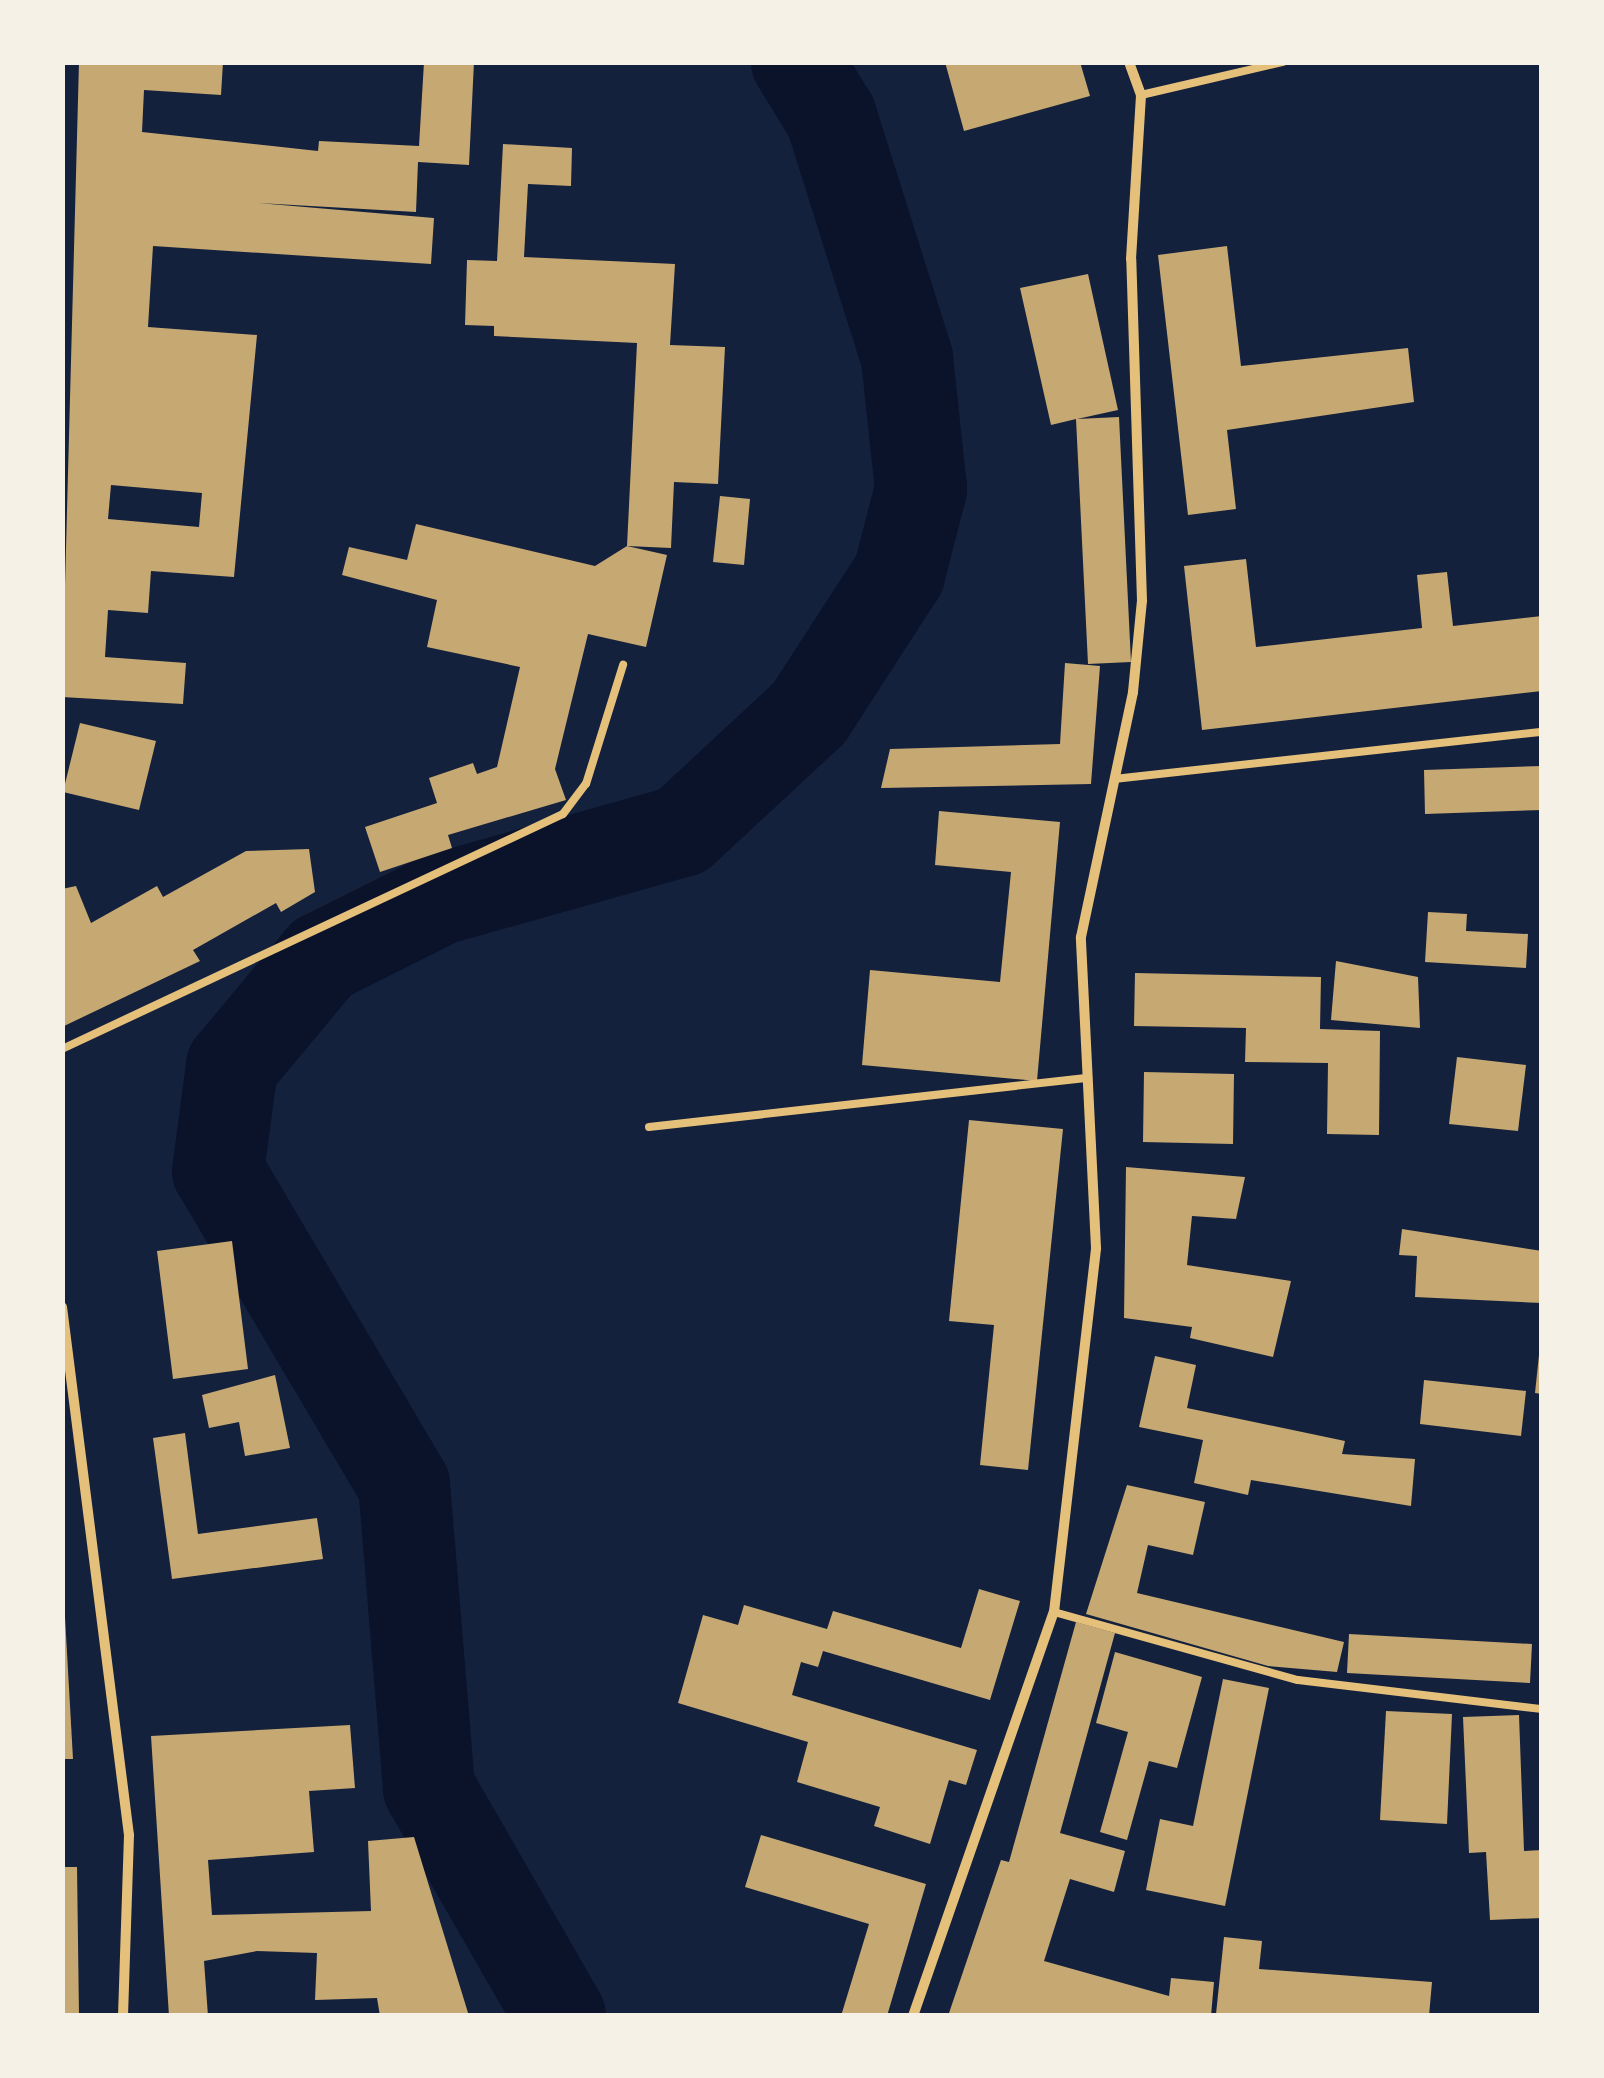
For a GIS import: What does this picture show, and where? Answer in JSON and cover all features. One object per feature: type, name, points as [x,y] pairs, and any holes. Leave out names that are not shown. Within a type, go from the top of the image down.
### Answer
[{"type":"street","points":[[912,2016],[1054,1612],[1096,1248],[1081,938],[1110,780],[1133,692],[1142,600],[1131,259],[1141,95],[1130,62]]},
{"type":"street","points":[[62,1307],[129,1836],[123,2016]]},
{"type":"lane","points":[[1141,95],[1283,62]]},
{"type":"lane","points":[[62,1049],[563,814],[586,784],[623,664]]},
{"type":"lane","points":[[1110,780],[1542,732]]},
{"type":"lane","points":[[648,1128],[1088,1078]]},
{"type":"lane","points":[[1054,1612],[1298,1680],[1542,1709]]},
{"type":"building","points":[[79,62],[223,62],[221,95],[144,90],[142,132],[318,151],[319,141],[419,146],[424,62],[474,62],[469,165],[418,162],[416,212],[258,203],[434,218],[431,264],[153,246],[148,327],[257,335],[234,577],[151,571],[148,613],[108,610],[105,657],[186,663],[183,704],[62,697]],"holes":[[[111,485],[202,493],[199,527],[108,519]]]},
{"type":"building","points":[[945,62],[1080,62],[1090,96],[964,131]]},
{"type":"building","points":[[503,144],[572,148],[571,186],[528,184],[524,257],[675,264],[670,345],[725,347],[718,484],[674,482],[671,548],[627,546],[637,343],[494,336],[494,326],[465,325],[467,260],[497,261]]},
{"type":"building","points":[[1227,246],[1241,366],[1408,348],[1414,402],[1227,430],[1236,509],[1188,515],[1158,255]]},
{"type":"building","points":[[1088,274],[1118,410],[1077,419],[1119,417],[1131,662],[1088,664],[1076,419],[1051,425],[1020,288]]},
{"type":"building","points":[[720,496],[750,499],[744,565],[713,562]]},
{"type":"building","points":[[416,524],[595,566],[627,546],[667,555],[646,647],[588,634],[555,769],[566,800],[448,835],[452,848],[380,872],[365,827],[437,803],[429,778],[473,763],[477,774],[497,767],[520,667],[427,647],[437,600],[342,575],[349,547],[407,560]]},
{"type":"building","points":[[1246,559],[1256,647],[1422,628],[1417,575],[1447,572],[1453,626],[1542,616],[1542,691],[1202,730],[1184,566]]},
{"type":"building","points":[[1065,663],[1100,666],[1091,784],[881,788],[890,749],[1060,744]]},
{"type":"building","points":[[80,723],[156,741],[139,810],[63,792]]},
{"type":"building","points":[[1542,766],[1542,810],[1425,814],[1424,770]]},
{"type":"building","points":[[939,811],[1060,822],[1037,1081],[862,1065],[870,970],[1000,982],[1011,872],[935,865]]},
{"type":"building","points":[[309,849],[315,892],[281,912],[276,903],[193,950],[200,961],[62,1027],[62,889],[76,886],[91,923],[157,886],[163,897],[246,851]]},
{"type":"building","points":[[1428,912],[1467,914],[1466,931],[1528,934],[1526,968],[1425,962]]},
{"type":"building","points":[[1336,961],[1418,977],[1420,1028],[1331,1020]]},
{"type":"building","points":[[1135,973],[1321,977],[1320,1029],[1380,1031],[1379,1135],[1327,1134],[1328,1063],[1245,1062],[1246,1028],[1134,1026]]},
{"type":"building","points":[[1457,1057],[1526,1065],[1518,1131],[1449,1124]]},
{"type":"building","points":[[1144,1072],[1234,1074],[1233,1144],[1143,1142]]},
{"type":"building","points":[[969,1120],[1063,1129],[1028,1470],[980,1465],[994,1325],[949,1321]]},
{"type":"building","points":[[1126,1167],[1245,1177],[1236,1219],[1192,1216],[1187,1265],[1291,1281],[1273,1357],[1190,1338],[1192,1327],[1124,1318]]},
{"type":"building","points":[[1402,1229],[1542,1251],[1542,1303],[1415,1297],[1417,1256],[1399,1255]]},
{"type":"building","points":[[232,1241],[248,1369],[173,1379],[157,1251]]},
{"type":"building","points":[[1542,1355],[1542,1394],[1535,1393]]},
{"type":"building","points":[[1155,1356],[1196,1365],[1187,1408],[1345,1441],[1342,1454],[1415,1459],[1411,1506],[1251,1480],[1248,1495],[1194,1483],[1203,1440],[1139,1427]]},
{"type":"building","points":[[275,1375],[290,1448],[245,1456],[239,1422],[209,1428],[202,1395]]},
{"type":"building","points":[[1424,1380],[1526,1391],[1521,1436],[1420,1424]]},
{"type":"building","points":[[185,1433],[198,1534],[317,1518],[323,1559],[172,1579],[153,1438]]},
{"type":"building","points":[[1127,1485],[1205,1502],[1193,1555],[1148,1545],[1137,1593],[1344,1642],[1337,1672],[1268,1666],[1086,1614]]},
{"type":"building","points":[[62,1564],[73,1759],[62,1759]]},
{"type":"building","points":[[979,1589],[1020,1601],[990,1700],[823,1651],[818,1667],[801,1662],[792,1695],[977,1750],[966,1785],[949,1780],[930,1844],[874,1826],[880,1807],[797,1782],[808,1742],[678,1703],[703,1615],[738,1625],[744,1605],[827,1629],[833,1611],[961,1648]]},
{"type":"building","points":[[1076,1622],[1115,1633],[1060,1833],[1125,1851],[1114,1892],[1070,1879],[1044,1961],[1169,1996],[1171,1978],[1214,1982],[1211,2016],[948,2016],[1001,1860],[1009,1862]]},
{"type":"building","points":[[1349,1634],[1532,1644],[1530,1683],[1347,1673]]},
{"type":"building","points":[[1115,1652],[1202,1677],[1177,1768],[1149,1761],[1127,1840],[1100,1832],[1128,1732],[1096,1723]]},
{"type":"building","points":[[1223,1679],[1269,1688],[1225,1906],[1146,1890],[1160,1819],[1193,1826]]},
{"type":"building","points":[[1386,1711],[1452,1714],[1447,1824],[1380,1820]]},
{"type":"building","points":[[1519,1715],[1524,1851],[1542,1850],[1542,1918],[1490,1920],[1486,1852],[1469,1853],[1463,1717]]},
{"type":"building","points":[[350,1725],[355,1788],[309,1791],[314,1852],[208,1860],[212,1915],[371,1911],[368,1841],[414,1837],[469,2016],[380,2016],[377,1998],[315,2000],[317,1953],[257,1951],[204,1961],[208,2016],[169,2016],[151,1736]]},
{"type":"building","points":[[761,1835],[926,1884],[887,2016],[841,2016],[869,1924],[745,1887]]},
{"type":"building","points":[[62,1867],[77,1867],[79,2016],[62,2016]]},
{"type":"building","points":[[1224,1937],[1262,1941],[1259,1969],[1432,1982],[1429,2016],[1216,2014]]},
{"type":"waterway","points":[[560,2016],[429,1788],[404,1485],[218,1171],[232,1066],[322,958],[440,899],[682,831],[809,713],[899,574],[921,489],[907,358],[831,117],[797,62]]}]
